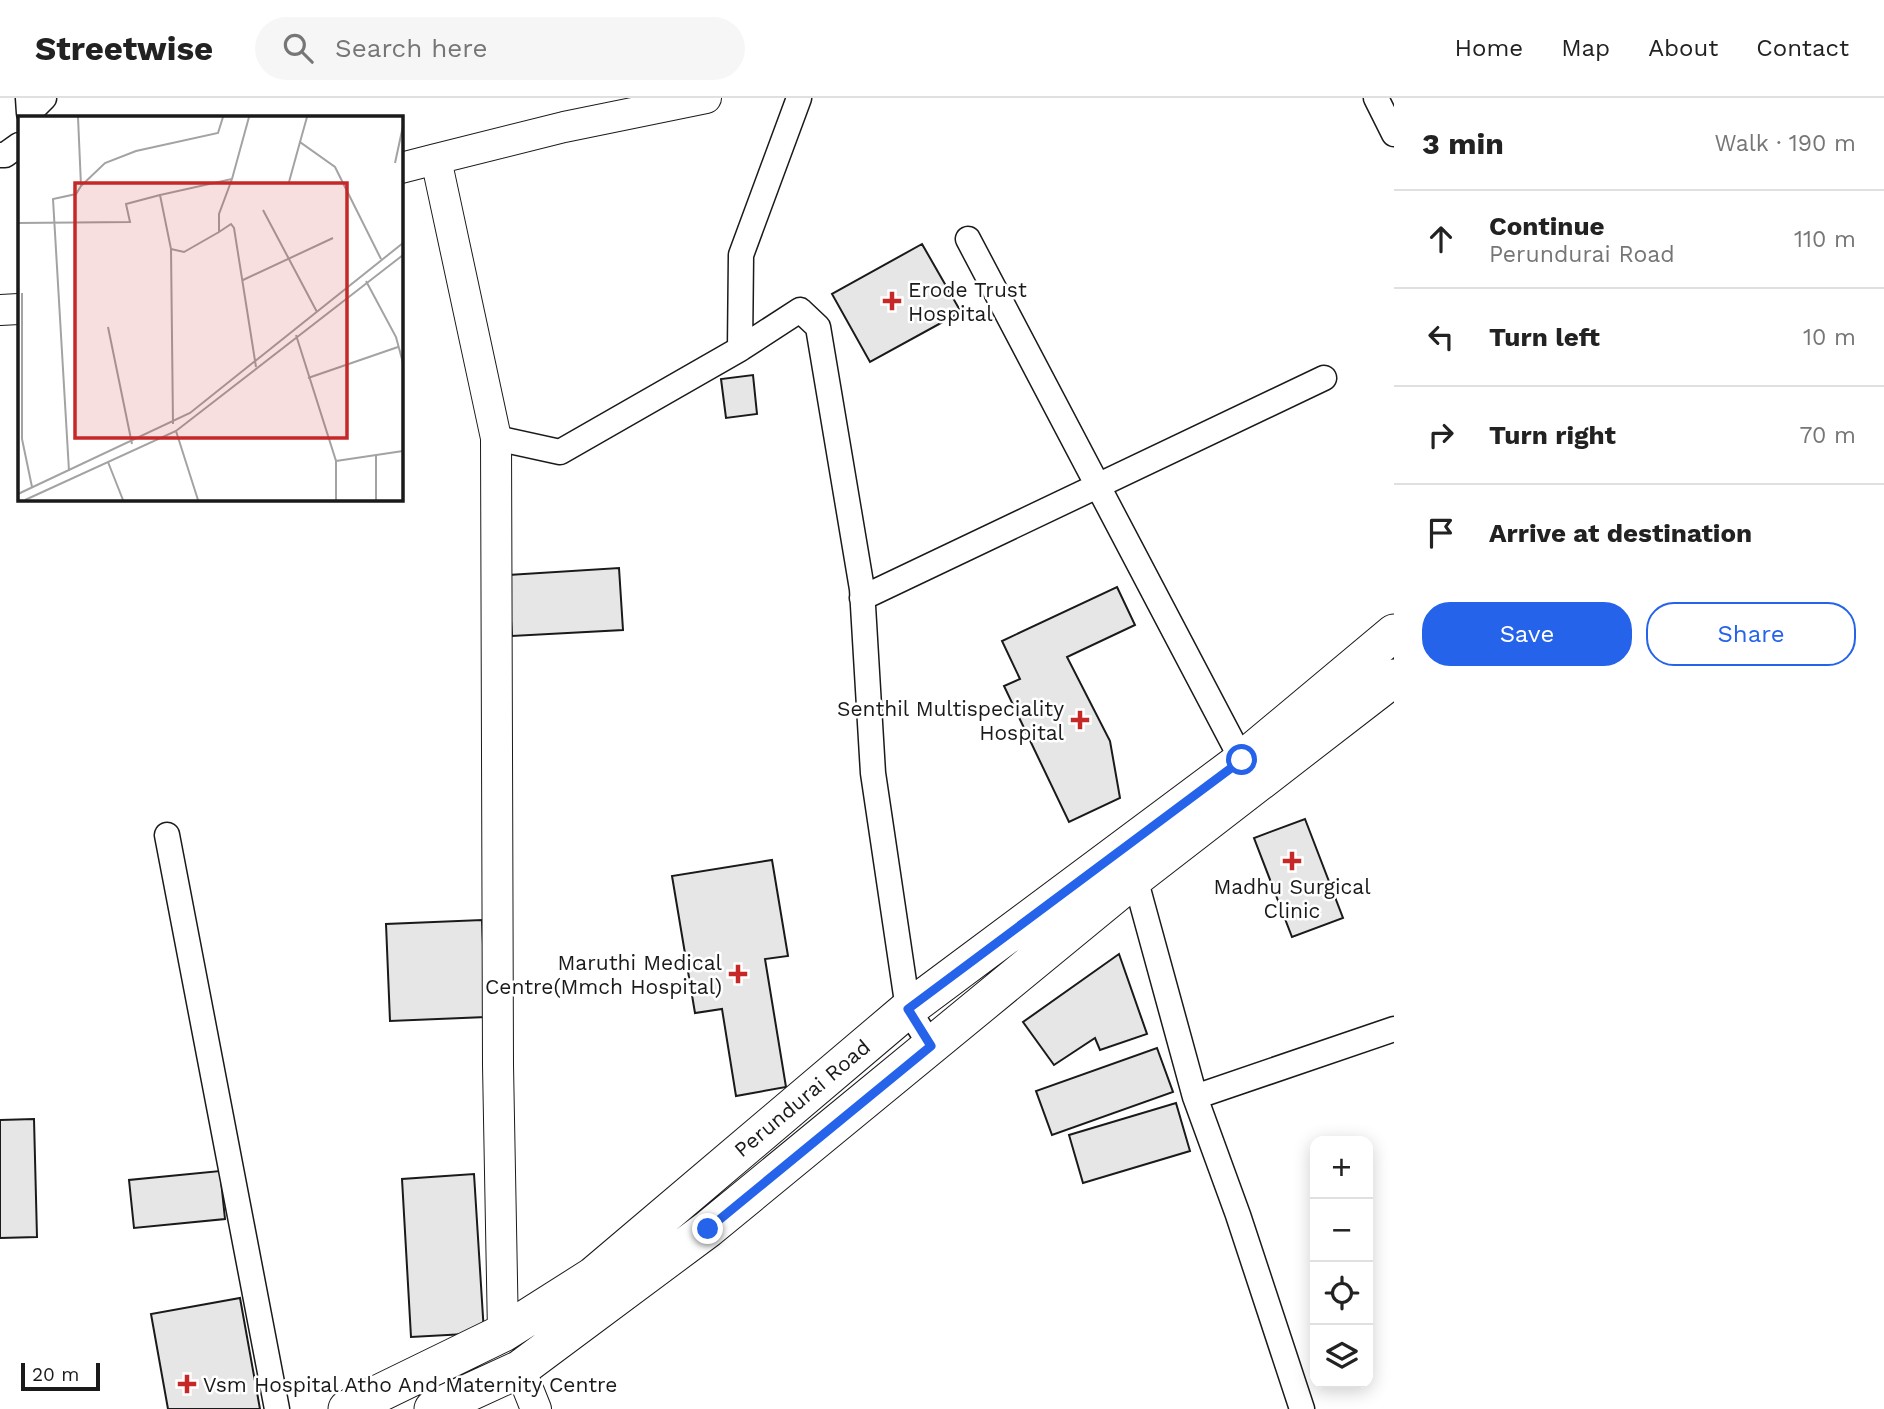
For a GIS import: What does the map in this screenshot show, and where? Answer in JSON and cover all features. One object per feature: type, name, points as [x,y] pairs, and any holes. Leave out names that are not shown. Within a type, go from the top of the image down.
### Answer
[{"type":"main road","name":"Perundurai Road","points":[[347,1409],[503,1333],[593,1276],[908,1009],[1242,760],[1394,633]]},
{"type":"main road","points":[[433,1409],[520,1369],[708,1229],[1135,878],[1394,678]]},
{"type":"street","points":[[402,168],[564,127],[706,98]]},
{"type":"street","points":[[740,349],[741,255],[799,98]]},
{"type":"street","points":[[1376,98],[1394,134]]},
{"type":"street","points":[[0,155],[5,155],[18,146]]},
{"type":"street","points":[[436,159],[495,438],[498,1065],[503,1333]]},
{"type":"street","points":[[968,239],[1242,760]]},
{"type":"street","points":[[0,310],[18,309]]},
{"type":"street","points":[[495,438],[560,452],[740,349],[800,310],[818,327],[862,598],[873,773],[908,1009],[931,1046]]},
{"type":"street","points":[[862,598],[1324,378]]},
{"type":"street","points":[[167,835],[277,1409]]},
{"type":"street","points":[[1135,878],[1195,1097],[1238,1214],[1302,1409]]},
{"type":"street","points":[[1195,1097],[1394,1030]]},
{"type":"street","points":[[520,1369],[536,1409]]},
{"type":"building","points":[[922,244],[961,312],[870,362],[832,294]]},
{"type":"building","points":[[753,375],[757,414],[726,418],[721,379]]},
{"type":"building","points":[[619,568],[623,630],[512,636],[508,575]]},
{"type":"building","points":[[1117,587],[1135,625],[1067,657],[1110,741],[1120,798],[1069,822],[1004,686],[1020,679],[1002,641]]},
{"type":"building","points":[[1305,819],[1343,918],[1292,937],[1254,838]]},
{"type":"building","points":[[772,860],[788,956],[765,959],[786,1087],[736,1096],[722,1009],[695,1013],[672,876]]},
{"type":"building","points":[[482,920],[486,1017],[390,1021],[386,924]]},
{"type":"building","points":[[1119,954],[1147,1034],[1100,1050],[1095,1038],[1054,1065],[1023,1022]]},
{"type":"building","points":[[1157,1048],[1173,1092],[1052,1135],[1036,1091]]},
{"type":"building","points":[[1176,1103],[1190,1151],[1083,1183],[1069,1135]]},
{"type":"building","points":[[34,1119],[37,1237],[0,1238],[0,1120]]},
{"type":"building","points":[[220,1171],[225,1219],[134,1228],[129,1180]]},
{"type":"building","points":[[474,1174],[484,1333],[411,1337],[402,1179]]},
{"type":"building","points":[[240,1298],[260,1409],[168,1409],[151,1314]]},
{"type":"place","name":"Erode Trust Hospital","points":[[892,301]]},
{"type":"place","name":"Senthil Multispeciality Hospital","points":[[1080,720]]},
{"type":"place","name":"Madhu Surgical Clinic","points":[[1292,861]]},
{"type":"place","name":"Maruthi Medical Centre(Mmch Hospital)","points":[[738,974]]},
{"type":"place","name":"Vsm Hospital Atho And Maternity Centre","points":[[187,1384]]},
{"type":"route","points":[[708,1229],[931,1046],[908,1009],[1242,760]]}]
